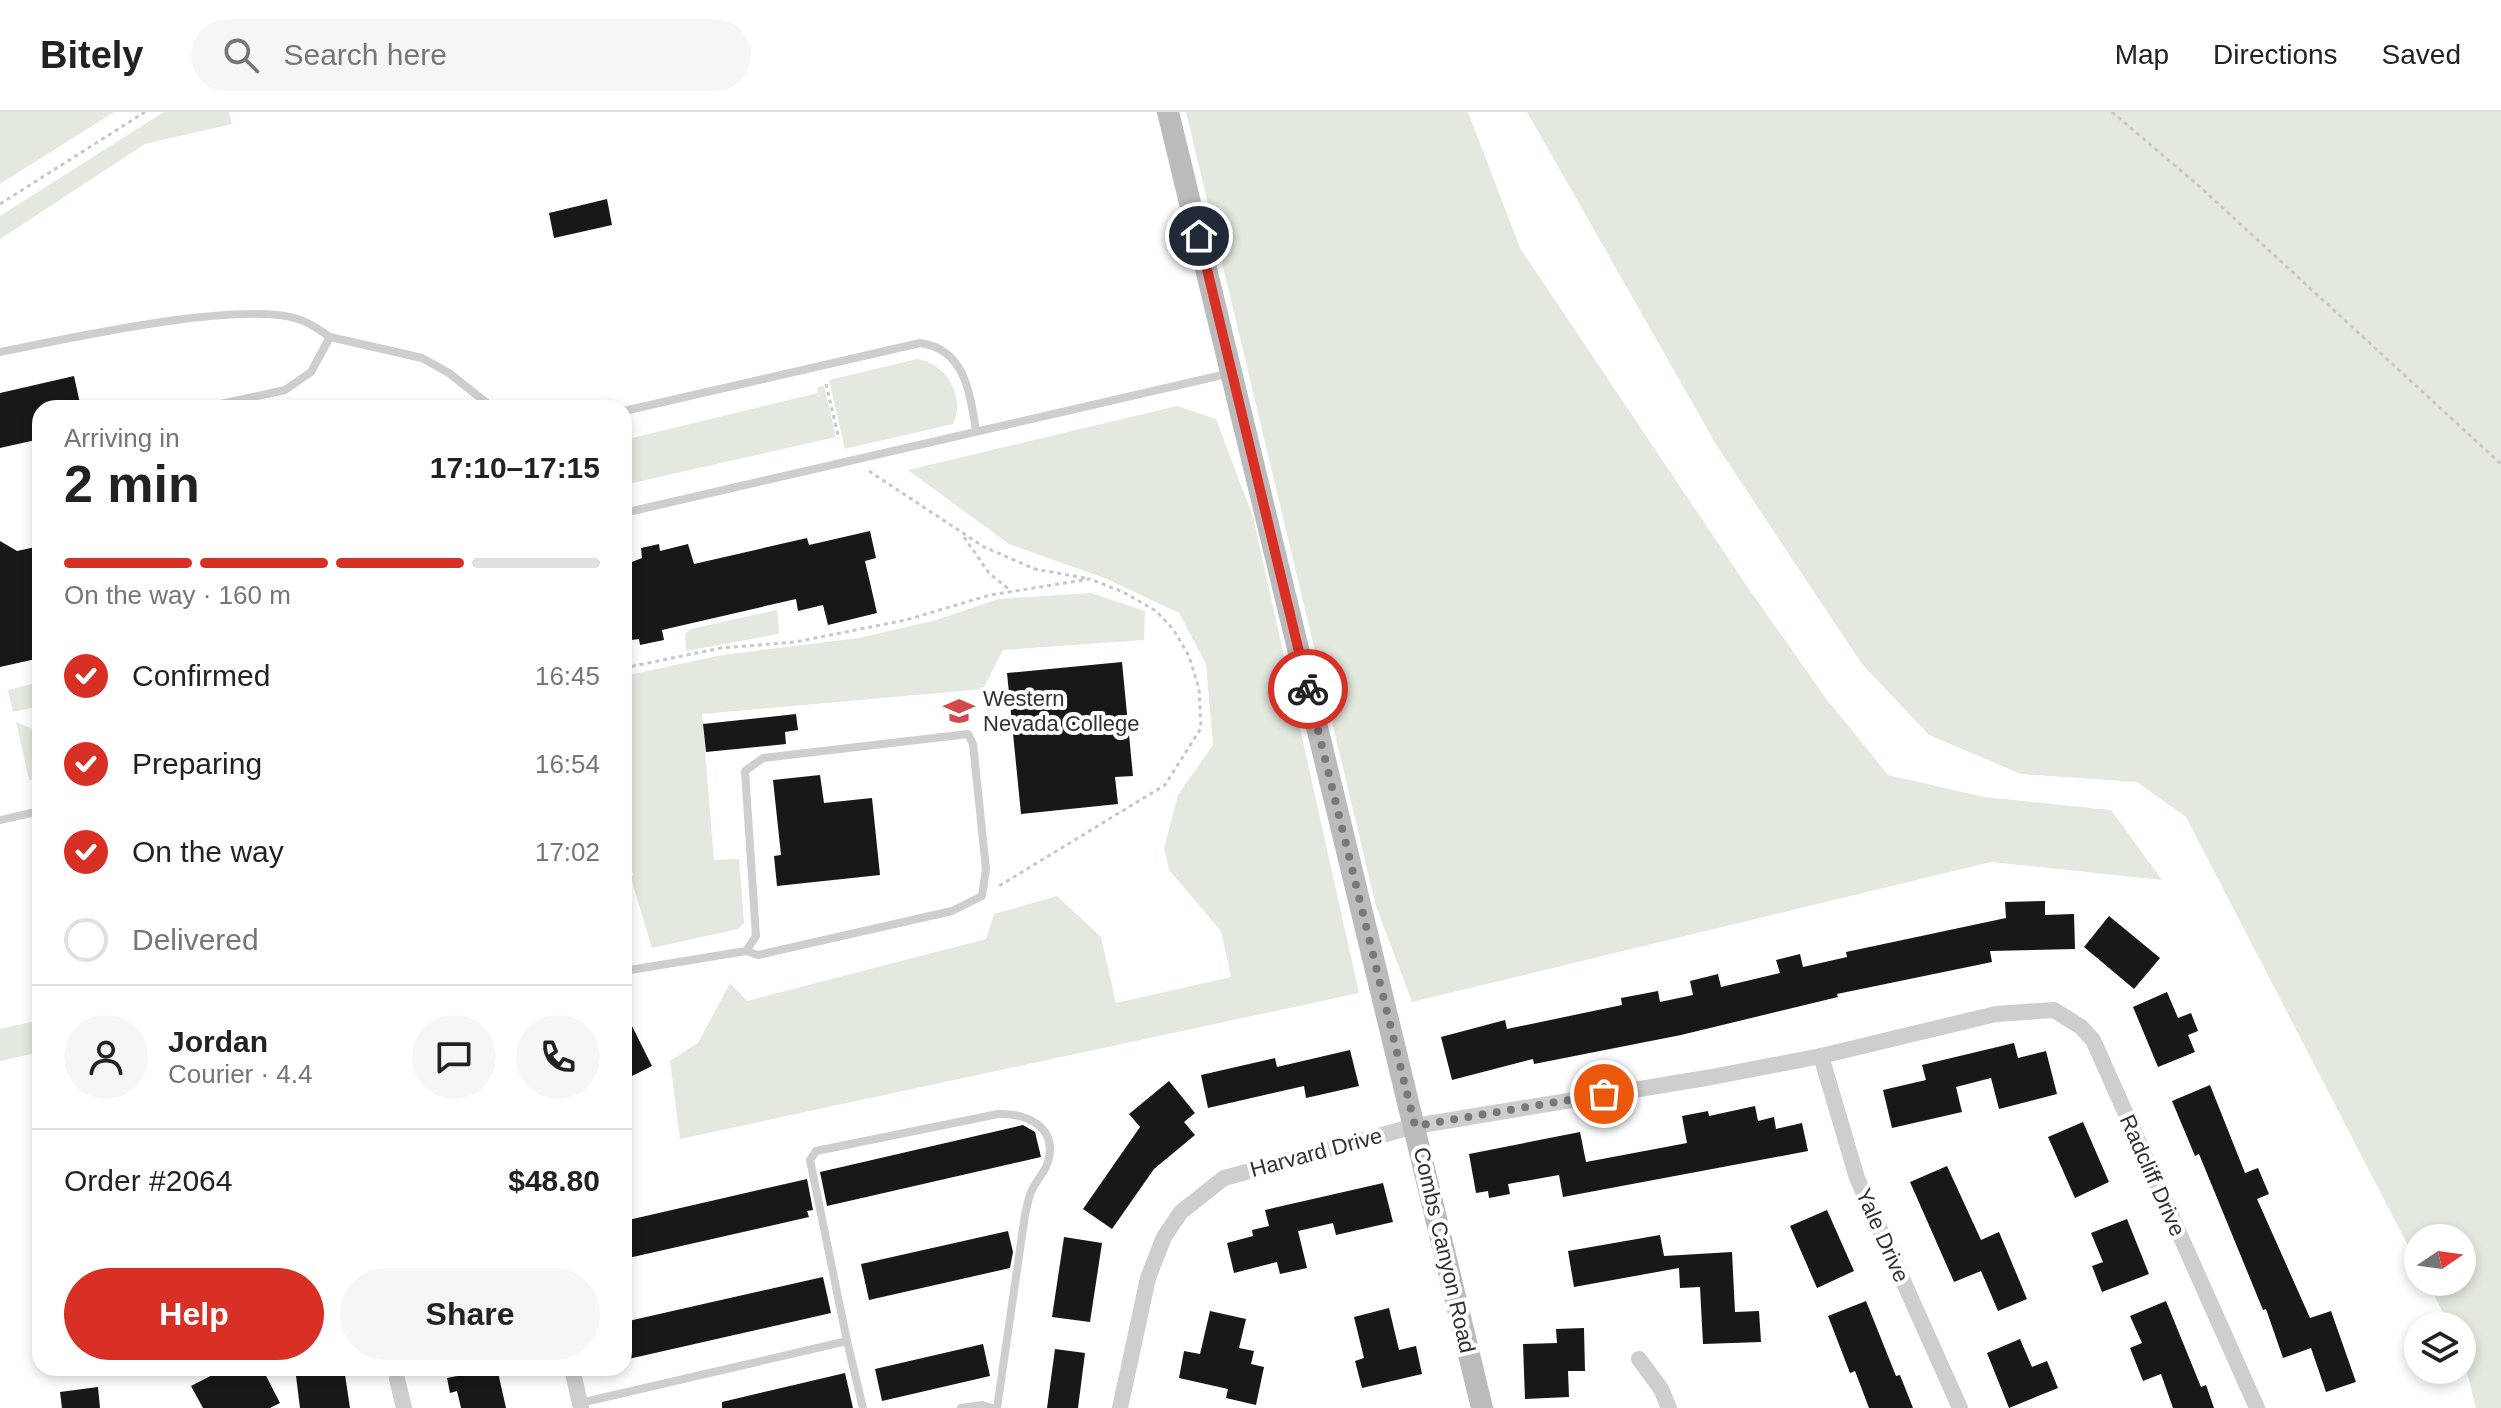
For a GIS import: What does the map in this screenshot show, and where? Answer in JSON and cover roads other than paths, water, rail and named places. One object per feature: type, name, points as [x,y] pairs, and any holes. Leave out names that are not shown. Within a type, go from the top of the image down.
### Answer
[{"type":"street","name":"Combs Canyon Road","points":[[1168,112],[1482,1408]]},
{"type":"street","name":"Radcliff Drive","points":[[1996,1014],[2054,1010],[2081,1027],[2093,1040],[2257,1408]]},
{"type":"street","name":"Harvard Drive","points":[[1120,1408],[1148,1278],[1164,1237],[1181,1212],[1224,1178],[1415,1126],[1821,1056],[1996,1014]]},
{"type":"street","name":"Yale Drive","points":[[1821,1056],[1857,1178],[1960,1408]]},
{"type":"street","points":[[1639,1359],[1648,1367],[1669,1408]]},
{"type":"street","points":[[574,1376],[580,1405]]},
{"type":"street","points":[[397,1379],[404,1408]]},
{"type":"lane","points":[[0,352],[72,337],[256,314],[299,319],[330,337],[422,358],[449,373],[483,400]]},
{"type":"lane","points":[[239,400],[285,390],[311,372],[330,337]]},
{"type":"lane","points":[[632,409],[920,343],[946,351],[957,363],[964,376],[976,431]]},
{"type":"lane","points":[[632,511],[1232,373]]},
{"type":"lane","points":[[632,970],[746,951],[758,955],[952,911],[982,896],[986,869],[973,744],[968,734],[763,758],[745,771],[756,936],[746,951]]},
{"type":"lane","points":[[0,820],[32,813]]},
{"type":"lane","points":[[863,1408],[810,1160],[816,1151],[998,1114],[1031,1117],[1044,1131],[1048,1161],[1031,1191],[1025,1215],[994,1408],[982,1405],[961,1408]]},
{"type":"lane","points":[[580,1405],[847,1341]]},
{"type":"place","name":"Western Nevada College","points":[[959,711]]}]
